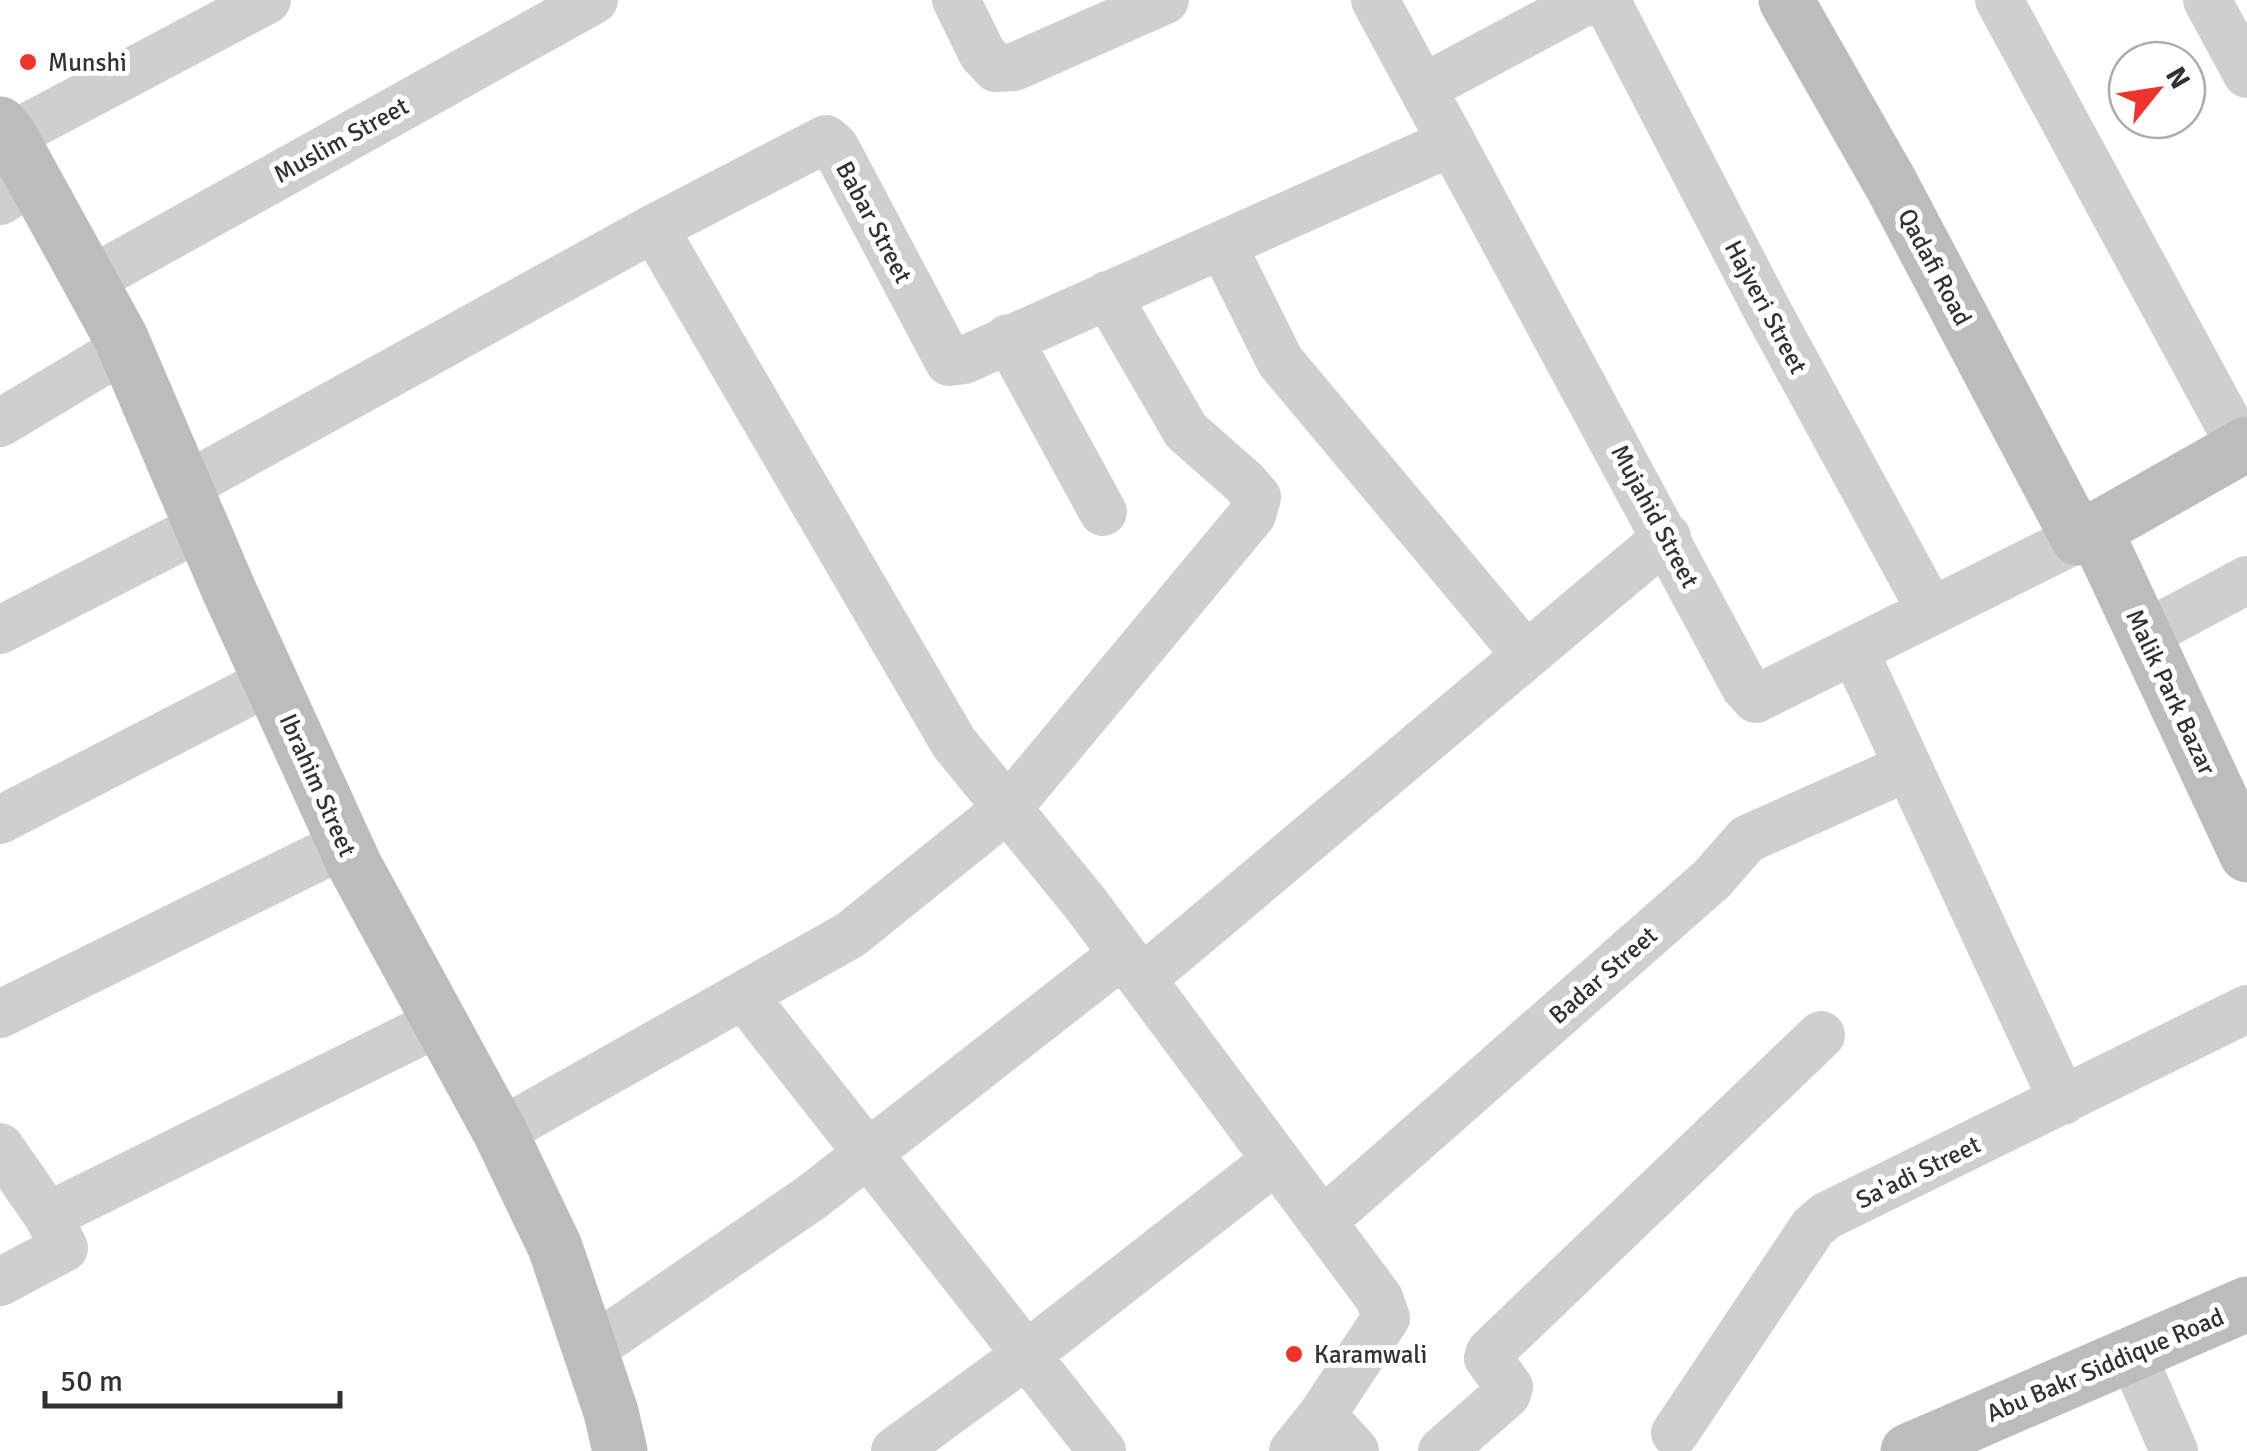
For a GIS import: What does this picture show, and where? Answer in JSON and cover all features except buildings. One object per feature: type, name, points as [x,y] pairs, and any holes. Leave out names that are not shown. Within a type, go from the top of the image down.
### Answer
[{"type":"street","points":[[11,160],[267,0]]},
{"type":"street","name":"Muslim Street","points":[[90,281],[594,0]]},
{"type":"street","points":[[956,0],[982,53],[996,68],[1014,67],[1166,0]]},
{"type":"street","name":"Mujahid Street","points":[[1375,0],[1756,699],[2086,534]]},
{"type":"street","points":[[1422,88],[1588,0]]},
{"type":"street","name":"Hajveri Street","points":[[1606,0],[1766,308],[1931,611]]},
{"type":"street","name":"Qadafi Road","points":[[1786,0],[2086,534]]},
{"type":"street","points":[[1999,0],[2244,445],[2086,534]]},
{"type":"street","points":[[2208,0],[2247,74]]},
{"type":"street","name":"Babar Street","points":[[0,630],[193,507],[654,228],[826,138],[950,362],[964,360],[1452,142]]},
{"type":"street","name":"Ibrahim Street","points":[[11,160],[90,281],[126,348],[345,844],[500,1132],[555,1247],[612,1412],[620,1451]]},
{"type":"street","points":[[654,228],[954,742],[1132,967],[1378,1298],[1386,1318],[1322,1415],[1293,1451]]},
{"type":"street","points":[[1222,246],[1280,361],[1526,655]]},
{"type":"street","points":[[500,1132],[850,935],[1008,808],[1252,516],[1257,498],[1186,431],[1107,295]]},
{"type":"street","points":[[1008,338],[1103,512]]},
{"type":"street","points":[[0,423],[126,348]]},
{"type":"street","name":"Malik Park Bazar","points":[[2086,534],[2235,798],[2247,855]]},
{"type":"street","points":[[590,1350],[812,1197],[868,1153],[1132,967],[1526,655],[1667,536]]},
{"type":"street","points":[[2144,636],[2247,580]]},
{"type":"street","points":[[1854,650],[2063,1102]]},
{"type":"street","points":[[0,820],[270,680]]},
{"type":"street","name":"Badar Street","points":[[1322,1222],[1712,879],[1747,839],[1908,767]]},
{"type":"street","points":[[0,1014],[345,844]]},
{"type":"street","points":[[744,996],[1102,1451]]},
{"type":"street","name":"Sa'adi Street","points":[[1675,1433],[1813,1227],[1826,1216],[2247,1009]]},
{"type":"street","points":[[48,1216],[440,1022]]},
{"type":"street","points":[[1466,1445],[1509,1387],[1488,1358],[1490,1352],[1821,1036]]},
{"type":"street","points":[[0,1147],[48,1216],[64,1248],[0,1282]]},
{"type":"street","points":[[894,1451],[1024,1356],[1276,1160]]},
{"type":"street","name":"Abu Bakr Siddique Road","points":[[1908,1451],[2247,1304]]},
{"type":"street","points":[[2132,1354],[2174,1451]]},
{"type":"street","points":[[1322,1415],[1354,1451]]},
{"type":"place","name":"Munshi","points":[[28,62]]},
{"type":"place","name":"Karamwali","points":[[1294,1354]]}]
